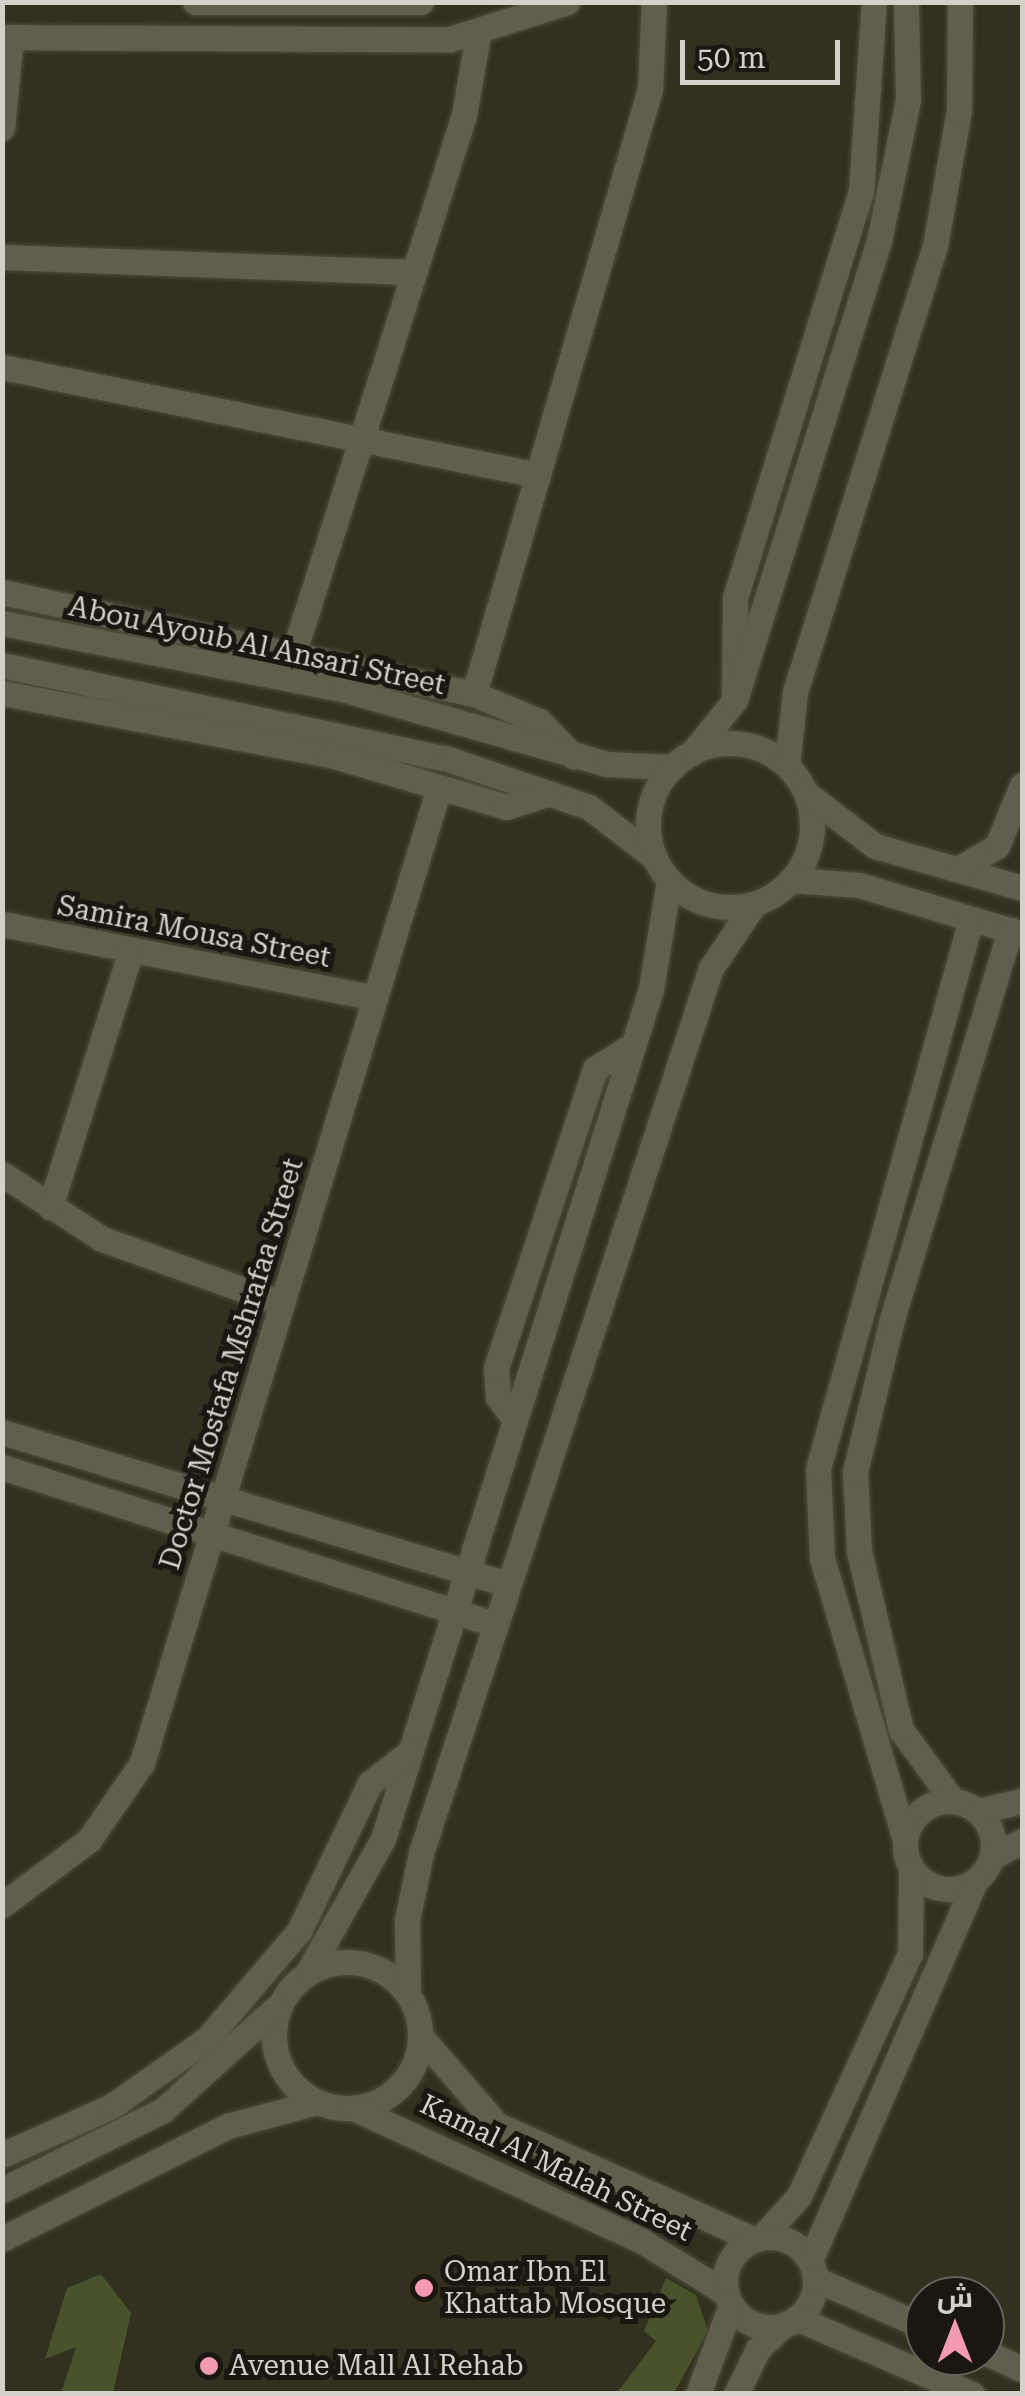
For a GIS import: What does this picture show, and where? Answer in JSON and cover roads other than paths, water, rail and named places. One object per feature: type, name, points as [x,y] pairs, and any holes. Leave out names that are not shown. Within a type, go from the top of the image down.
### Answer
[{"type":"street","points":[[195,2],[422,2]]},
{"type":"street","points":[[2,128],[7,37],[478,35],[567,2]]},
{"type":"street","points":[[474,694],[650,89],[654,2]]},
{"type":"street","points":[[735,700],[735,598],[864,176],[874,2]]},
{"type":"street","points":[[654,857],[652,799],[735,700],[891,198],[908,100],[906,2]]},
{"type":"street","points":[[787,766],[795,692],[935,246],[959,110],[960,2]]},
{"type":"street","points":[[295,649],[464,115],[478,35]]},
{"type":"street","points":[[2,257],[414,272]]},
{"type":"street","points":[[2,368],[538,475]]},
{"type":"street","points":[[2,592],[295,649],[474,694],[540,721],[574,756]]},
{"type":"street","name":"Abou Ayoub Al Ansari Street","points":[[2,623],[342,689],[574,756],[682,760]]},
{"type":"street","points":[[2,666],[350,735],[550,793],[590,807],[654,857],[669,881],[705,904],[754,904]]},
{"type":"street","points":[[2,693],[331,756],[506,807],[550,793]]},
{"type":"street","points":[[682,760],[741,744],[787,766],[807,794],[849,834],[1022,888]]},
{"type":"street","points":[[958,868],[997,846],[1022,785]]},
{"type":"street","name":"Doctor Mostafa Mshrafaa Street","points":[[2,1905],[54,1872],[122,1800],[159,1719],[222,1499],[439,788]]},
{"type":"street","points":[[2,2240],[228,2126],[317,2102],[354,2108],[400,2085],[421,2037],[408,1994],[414,1883],[494,1624],[711,968],[754,904],[791,880],[810,848],[807,794]]},
{"type":"street","points":[[791,880],[859,885],[1016,932],[892,1319],[855,1472],[859,1551],[901,1730],[953,1801],[978,1812],[1022,1801]]},
{"type":"street","points":[[2,2190],[163,2110],[280,2004],[308,1972],[368,1875],[411,1752],[634,1044],[669,881]]},
{"type":"street","points":[[698,2394],[729,2299],[728,2263],[799,2196],[910,1954],[911,1868],[822,1558],[818,1470],[972,918]]},
{"type":"street","name":"Samira Mousa Street","points":[[2,924],[374,998]]},
{"type":"street","points":[[50,1207],[132,950]]},
{"type":"street","points":[[2,1174],[102,1239],[282,1303]]},
{"type":"street","points":[[494,1624],[212,1535],[5,1476],[13,1436],[507,1584]]},
{"type":"street","points":[[2,2155],[112,2106],[208,2039],[299,1931],[370,1782],[411,1752]]},
{"type":"street","points":[[905,1840],[916,1815],[953,1801]]},
{"type":"street","points":[[978,1812],[992,1857]]},
{"type":"street","points":[[736,2394],[758,2349],[789,2322],[975,1881],[992,1857],[1022,1841]]},
{"type":"street","points":[[911,1868],[947,1889],[975,1881]]},
{"type":"street","points":[[308,1972],[363,1963],[408,1994]]},
{"type":"street","points":[[280,2004],[273,2037],[281,2068],[317,2102]]},
{"type":"street","name":"Kamal Al Malah Street","points":[[421,2037],[497,2124],[674,2211],[758,2238]]},
{"type":"street","name":"Kamal Al Malah Street","points":[[354,2108],[642,2241],[729,2299]]},
{"type":"street","points":[[758,2238],[795,2244],[813,2270],[905,2317]]},
{"type":"street","points":[[729,2299],[754,2324],[789,2322],[972,2394]]},
{"type":"place","name":"Omar Ibn El Khattab Mosque","points":[[424,2288]]},
{"type":"place","name":"Avenue Mall Al Rehab","points":[[209,2366]]}]
